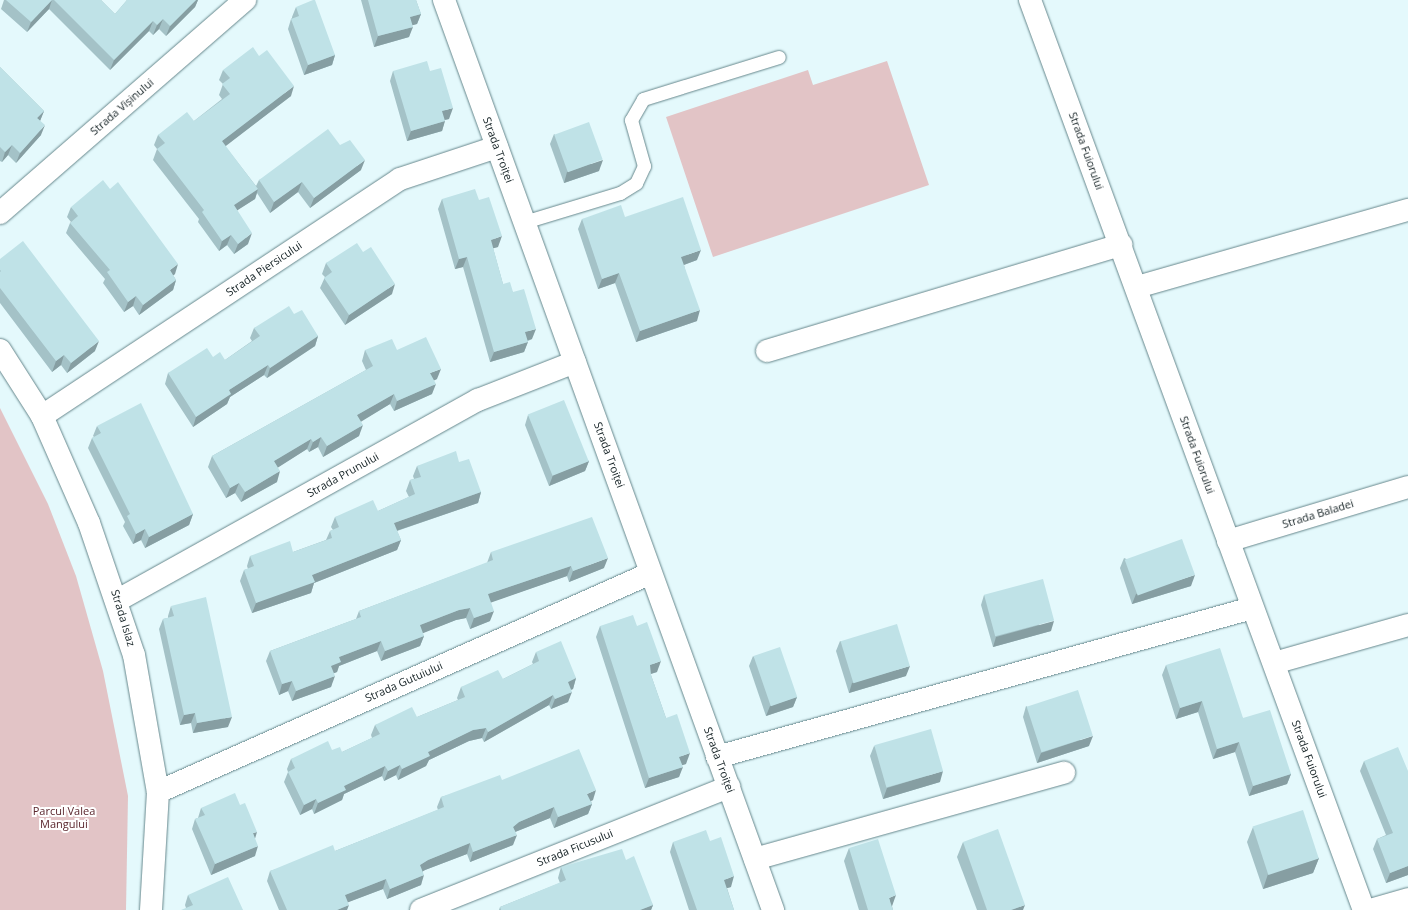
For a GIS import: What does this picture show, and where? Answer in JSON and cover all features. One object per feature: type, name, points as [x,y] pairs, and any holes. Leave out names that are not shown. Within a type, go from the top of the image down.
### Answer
[{"type":"street","name":"Strada Vișinului","points":[[0,213],[245,0]]},
{"type":"street","name":"Strada Troiței","points":[[444,0],[773,910]]},
{"type":"street","name":"Strada Fuiorului","points":[[1030,0],[1137,287],[1252,608],[1274,663],[1364,910]]},
{"type":"street","name":"Strada Piersicului","points":[[42,416],[400,179],[497,146]]},
{"type":"street","points":[[1137,287],[1408,210]]},
{"type":"street","points":[[767,351],[1121,245]]},
{"type":"street","name":"Strada Islaz","points":[[0,350],[42,416],[118,600],[134,655],[158,792],[151,910]]},
{"type":"street","name":"Strada Prunului","points":[[118,600],[478,400],[575,362]]},
{"type":"street","name":"Strada Baladei","points":[[1228,542],[1408,487]]},
{"type":"street","name":"Strada Gutuiului","points":[[158,792],[651,573]]},
{"type":"street","points":[[717,757],[1252,608]]},
{"type":"street","points":[[1274,663],[1408,625]]},
{"type":"street","points":[[755,859],[1064,773]]},
{"type":"street","name":"Strada Ficusului","points":[[421,910],[729,787]]},
{"type":"street","points":[[1370,910],[1408,899]]},
{"type":"lane","points":[[524,222],[620,193],[636,183],[644,166],[631,120],[643,99],[779,57]]},
{"type":"green space","points":[[887,61],[929,185],[713,257],[666,117],[808,70],[813,85]]},
{"type":"green space","name":"Parcul Valea Mangului","points":[[0,408],[48,504],[76,576],[103,671],[128,796],[126,910],[0,910]]},
{"type":"building","points":[[6,0],[52,0],[31,22]]},
{"type":"building","points":[[54,0],[101,0],[115,14],[127,0],[196,0],[170,26],[163,19],[157,25],[153,21],[114,60]]},
{"type":"building","points":[[315,0],[335,55],[308,65],[291,19],[299,16],[296,7]]},
{"type":"building","points":[[368,0],[416,0],[421,14],[410,17],[413,27],[378,36]]},
{"type":"building","points":[[253,47],[259,56],[267,50],[294,86],[222,141],[258,189],[234,205],[252,233],[238,244],[231,235],[222,241],[202,212],[204,210],[157,149],[165,143],[158,135],[187,112],[194,121],[230,94],[222,84],[230,78],[223,70]]},
{"type":"building","points":[[427,61],[430,71],[441,68],[453,108],[442,111],[445,121],[411,131],[393,71]]},
{"type":"building","points":[[0,67],[44,111],[37,118],[45,125],[20,153],[12,145],[5,152],[0,147]]},
{"type":"building","points":[[589,122],[603,160],[568,172],[554,135]]},
{"type":"building","points":[[328,129],[340,145],[350,140],[365,160],[314,198],[302,182],[274,202],[259,180]]},
{"type":"building","points":[[103,180],[110,189],[118,182],[178,264],[170,270],[176,280],[143,305],[136,296],[128,302],[107,272],[110,270],[70,223],[78,216],[71,207]]},
{"type":"building","points":[[475,189],[479,200],[489,197],[502,236],[491,240],[503,284],[510,282],[513,292],[524,289],[536,329],[525,332],[528,342],[494,352],[467,257],[459,259],[442,199]]},
{"type":"building","points":[[683,197],[701,250],[681,257],[700,310],[640,331],[619,273],[602,279],[582,219],[621,205],[625,217]]},
{"type":"building","points":[[23,241],[99,341],[71,363],[64,355],[56,361],[0,288],[0,259]]},
{"type":"building","points":[[357,243],[363,252],[371,247],[395,284],[349,315],[324,278],[332,272],[326,263]]},
{"type":"building","points":[[289,306],[294,314],[302,310],[318,336],[270,368],[268,365],[229,390],[231,394],[196,417],[168,373],[207,348],[213,357],[220,352],[225,360],[260,336],[254,328]]},
{"type":"building","points":[[426,337],[441,369],[430,373],[436,384],[397,401],[394,394],[357,415],[363,425],[327,446],[321,437],[313,442],[311,439],[274,461],[280,471],[245,492],[239,483],[230,488],[212,456],[373,366],[365,350],[392,339],[397,350]]},
{"type":"building","points":[[564,400],[589,461],[553,476],[528,415]]},
{"type":"building","points":[[141,403],[193,514],[149,537],[145,529],[136,534],[127,516],[130,514],[92,438],[101,433],[97,426]]},
{"type":"building","points":[[456,451],[459,462],[469,459],[481,492],[394,523],[401,540],[312,575],[315,582],[256,603],[244,570],[254,566],[250,556],[290,541],[293,552],[332,538],[330,531],[339,527],[335,517],[373,500],[378,511],[415,494],[410,480],[421,477],[417,466]]},
{"type":"building","points":[[592,517],[608,558],[573,571],[571,566],[488,594],[494,611],[474,618],[470,608],[459,610],[420,625],[424,636],[385,651],[381,641],[339,657],[341,662],[331,666],[335,676],[296,691],[292,681],[282,684],[270,651],[361,617],[359,611],[493,560],[491,552]]},
{"type":"building","points":[[1182,539],[1195,575],[1138,596],[1125,560]]},
{"type":"building","points":[[1043,579],[1054,621],[995,636],[984,595]]},
{"type":"building","points":[[206,597],[232,717],[197,723],[195,713],[184,715],[163,619],[174,616],[171,606]]},
{"type":"building","points":[[633,615],[637,626],[647,622],[661,661],[650,665],[651,675],[666,718],[677,714],[690,753],[679,757],[683,767],[649,778],[600,626]]},
{"type":"building","points":[[897,624],[910,666],[853,683],[841,641]]},
{"type":"building","points":[[561,641],[576,678],[568,682],[572,692],[555,699],[553,695],[488,732],[486,728],[473,730],[428,752],[430,756],[402,769],[400,765],[388,771],[385,766],[344,786],[346,790],[318,803],[316,799],[304,805],[288,772],[295,768],[291,759],[328,741],[332,750],[340,747],[342,752],[380,734],[375,725],[412,707],[417,717],[465,697],[461,687],[498,670],[503,679],[539,661],[536,652]]},
{"type":"building","points":[[780,647],[797,697],[771,706],[754,656]]},
{"type":"building","points":[[1220,648],[1243,718],[1270,710],[1291,774],[1253,786],[1239,742],[1217,749],[1202,701],[1180,708],[1166,665]]},
{"type":"building","points":[[1078,690],[1093,736],[1041,752],[1027,707]]},
{"type":"building","points":[[931,729],[943,771],[886,788],[874,745]]},
{"type":"building","points":[[1398,747],[1408,771],[1408,866],[1390,873],[1377,839],[1393,833],[1364,761]]},
{"type":"building","points":[[579,749],[596,790],[587,794],[592,804],[558,817],[554,807],[519,822],[513,827],[517,835],[473,852],[470,843],[428,860],[420,865],[424,875],[390,889],[386,879],[345,895],[349,905],[337,910],[287,910],[270,871],[333,845],[335,851],[444,807],[441,797],[500,775],[502,780]]},
{"type":"building","points":[[235,793],[240,805],[245,803],[257,832],[253,833],[258,846],[215,864],[195,819],[205,815],[201,808]]},
{"type":"building","points":[[1303,810],[1319,859],[1268,875],[1253,826]]},
{"type":"building","points":[[998,829],[1025,905],[1011,910],[987,910],[963,842]]},
{"type":"building","points":[[706,830],[710,841],[721,837],[734,876],[724,880],[734,910],[697,910],[673,842]]},
{"type":"building","points":[[878,839],[896,895],[889,898],[893,910],[868,910],[849,848]]},
{"type":"building","points":[[622,849],[626,860],[634,856],[653,905],[640,910],[501,910],[500,907],[566,880],[561,867]]},
{"type":"building","points":[[228,877],[243,910],[181,910],[193,905],[188,895]]}]
